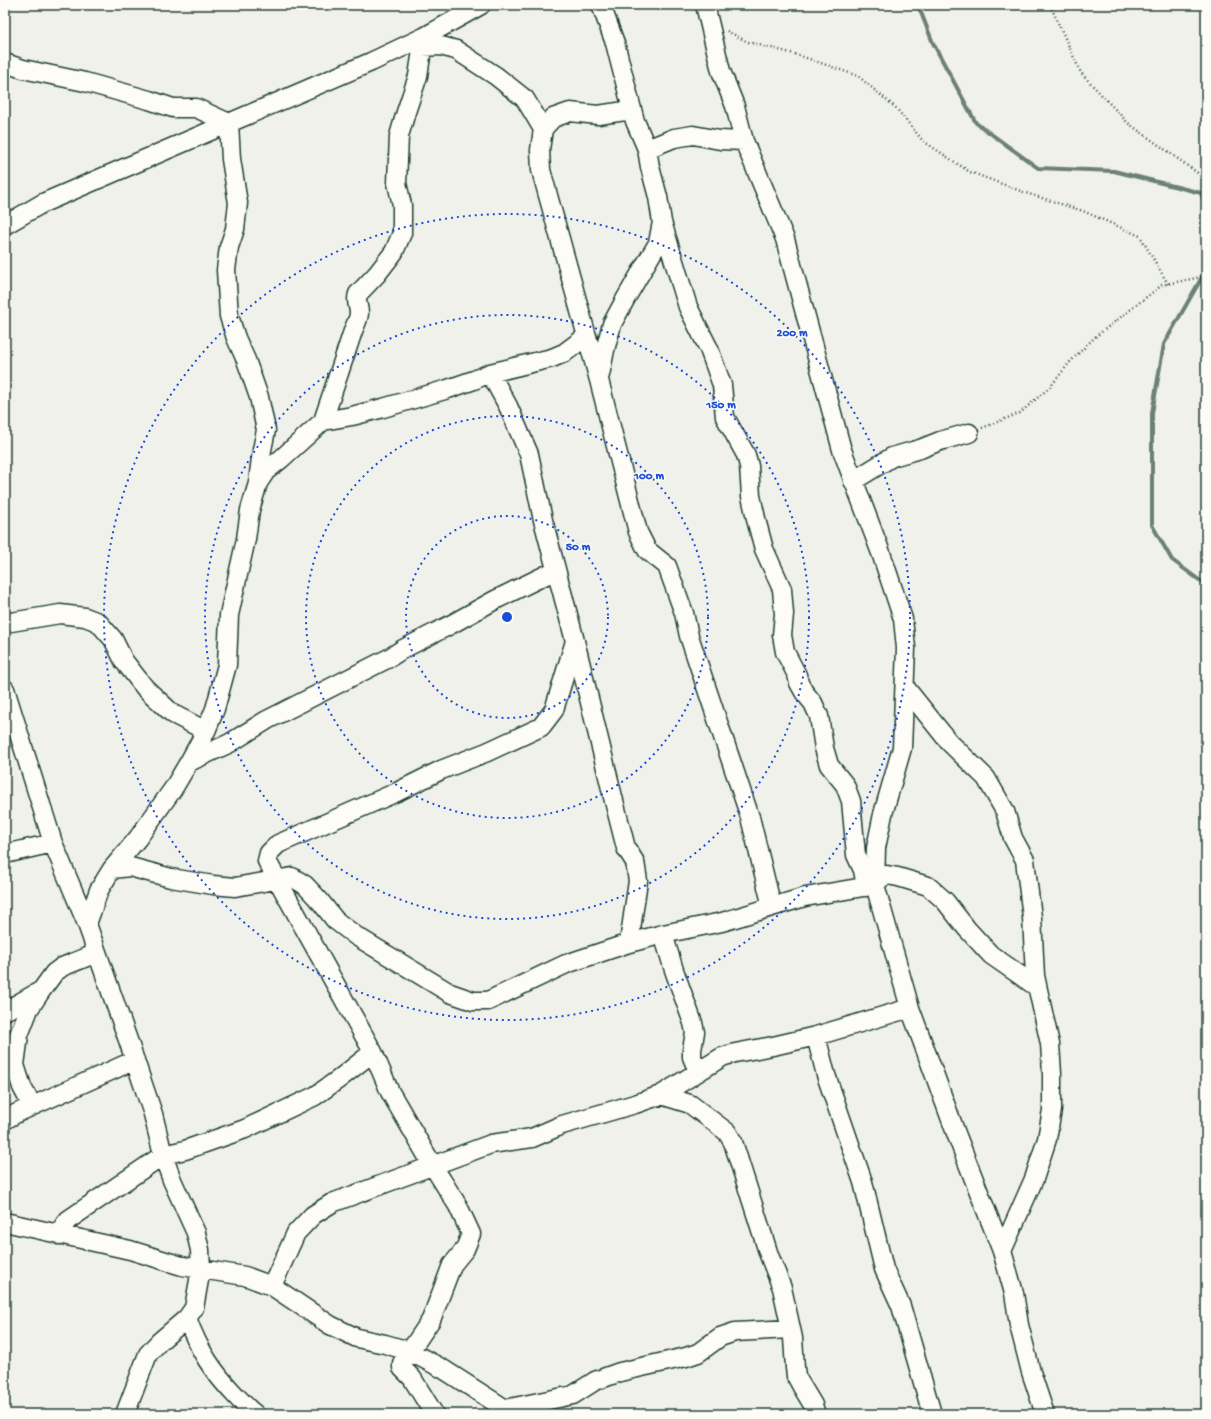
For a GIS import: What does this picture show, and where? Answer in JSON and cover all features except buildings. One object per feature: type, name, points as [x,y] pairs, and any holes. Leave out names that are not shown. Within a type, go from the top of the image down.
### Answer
[{"type":"street","points":[[5,225],[44,203],[371,62],[423,42],[481,5]]},
{"type":"street","points":[[601,5],[615,43],[632,110],[647,149],[662,222],[688,307],[709,349],[722,385],[725,417],[740,442],[749,466],[757,523],[764,549],[782,589],[784,614],[782,635],[785,652],[798,675],[799,683],[813,703],[819,716],[824,748],[829,765],[845,785],[851,801],[852,827],[856,855],[871,886],[910,1008],[957,1136],[1002,1251],[1014,1293],[1019,1325],[1031,1372],[1045,1414]]},
{"type":"street","points":[[707,13],[721,71],[735,106],[744,141],[785,239],[842,450],[904,619],[906,648],[902,748],[883,814],[876,848],[871,886]]},
{"type":"street","points":[[423,42],[456,50],[496,76],[525,99],[543,130]]},
{"type":"street","points":[[258,482],[266,471],[323,421],[358,320],[359,307],[356,298],[394,252],[402,233],[402,204],[397,183],[399,136],[418,76],[423,42]]},
{"type":"street","points":[[5,62],[23,68],[92,84],[173,108],[196,108],[229,123]]},
{"type":"street","points":[[632,110],[598,115],[570,112],[553,118],[543,130],[540,150],[541,170],[599,380],[638,532],[648,550],[667,566],[684,612],[689,636],[750,817],[772,906]]},
{"type":"street","points":[[86,924],[99,890],[112,869],[138,838],[173,790],[206,731],[215,709],[227,665],[229,615],[246,539],[250,510],[258,482],[266,430],[259,397],[229,316],[226,270],[229,247],[235,229],[238,203],[231,159],[229,123]]},
{"type":"street","points":[[647,149],[674,138],[692,135],[720,140],[744,141]]},
{"type":"street","points":[[599,380],[612,324],[658,243],[662,222]]},
{"type":"street","points":[[323,421],[377,410],[448,389],[490,373],[552,358],[564,353],[587,336]]},
{"type":"street","points":[[490,373],[508,406],[529,454],[543,520],[575,641],[626,848],[635,862],[638,881],[629,943]]},
{"type":"street","points":[[853,480],[892,457],[969,433]]},
{"type":"street","points":[[189,762],[230,743],[267,720],[383,662],[402,649],[556,570]]},
{"type":"street","points":[[5,623],[60,614],[85,617],[98,622],[113,640],[124,661],[145,688],[173,714],[206,731]]},
{"type":"street","points":[[434,1414],[412,1378],[402,1368],[402,1362],[431,1320],[452,1265],[464,1249],[471,1234],[458,1206],[390,1092],[373,1052],[267,861],[269,853],[278,844],[397,792],[441,770],[487,752],[541,727],[554,710],[575,641]]},
{"type":"street","points":[[905,687],[949,742],[986,778],[1005,811],[1013,838],[1025,860],[1032,917],[1035,976],[1050,1044],[1052,1110],[1047,1139],[1034,1179],[1002,1251]]},
{"type":"street","points":[[5,689],[53,843],[97,954],[153,1114],[163,1155],[172,1180],[196,1233],[200,1250],[201,1269],[194,1308],[187,1318],[159,1342],[148,1354],[125,1414]]},
{"type":"street","points":[[5,854],[53,843]]},
{"type":"street","points":[[112,869],[130,866],[171,878],[235,887],[292,877],[305,885],[336,920],[356,936],[450,993],[473,1001],[488,1001],[566,964],[629,943],[663,934],[722,922],[805,897],[871,886],[886,875],[928,886],[945,901],[991,956],[1037,987]]},
{"type":"street","points":[[663,934],[693,1023],[695,1032],[692,1057],[698,1071]]},
{"type":"street","points":[[32,1106],[22,1087],[15,1065],[19,1035],[29,1010],[40,991],[54,973],[62,967],[97,954]]},
{"type":"street","points":[[5,1010],[40,991]]},
{"type":"street","points":[[272,1286],[296,1233],[313,1215],[332,1203],[491,1144],[532,1138],[562,1124],[635,1104],[661,1095],[722,1057],[816,1036],[910,1008]]},
{"type":"street","points":[[816,1036],[826,1075],[863,1182],[884,1269],[901,1306],[932,1414]]},
{"type":"street","points":[[59,1235],[68,1220],[163,1155],[185,1150],[245,1129],[315,1096],[373,1052]]},
{"type":"street","points":[[5,1120],[32,1106],[135,1060]]},
{"type":"street","points":[[661,1095],[690,1104],[727,1132],[733,1142],[769,1255],[782,1288],[791,1329],[796,1376],[813,1405],[816,1414]]},
{"type":"street","points":[[5,1222],[130,1250],[182,1266],[245,1276],[272,1286],[330,1325],[358,1338],[409,1351],[443,1369],[509,1412],[573,1395],[595,1381],[620,1372],[698,1353],[720,1337],[735,1332],[791,1329]]},
{"type":"street","points":[[187,1318],[194,1337],[208,1363],[227,1386],[255,1414]]},
{"type":"path","points":[[1050,5],[1081,73],[1128,123],[1206,179]]},
{"type":"path","points":[[707,13],[748,42],[795,54],[858,76],[896,108],[923,141],[970,172],[1026,193],[1083,211],[1140,236],[1168,284]]},
{"type":"path","points":[[969,433],[1020,413],[1050,387],[1070,362],[1095,338],[1162,286],[1206,276]]},
{"type":"waterway","points":[[918,5],[933,43],[976,123],[1038,168],[1114,171],[1201,193],[1206,205]]},
{"type":"waterway","points":[[1206,270],[1164,344],[1152,413],[1152,525],[1172,560],[1206,585]]},
{"type":"waterway","points":[[1206,1092],[1206,1098]]}]
